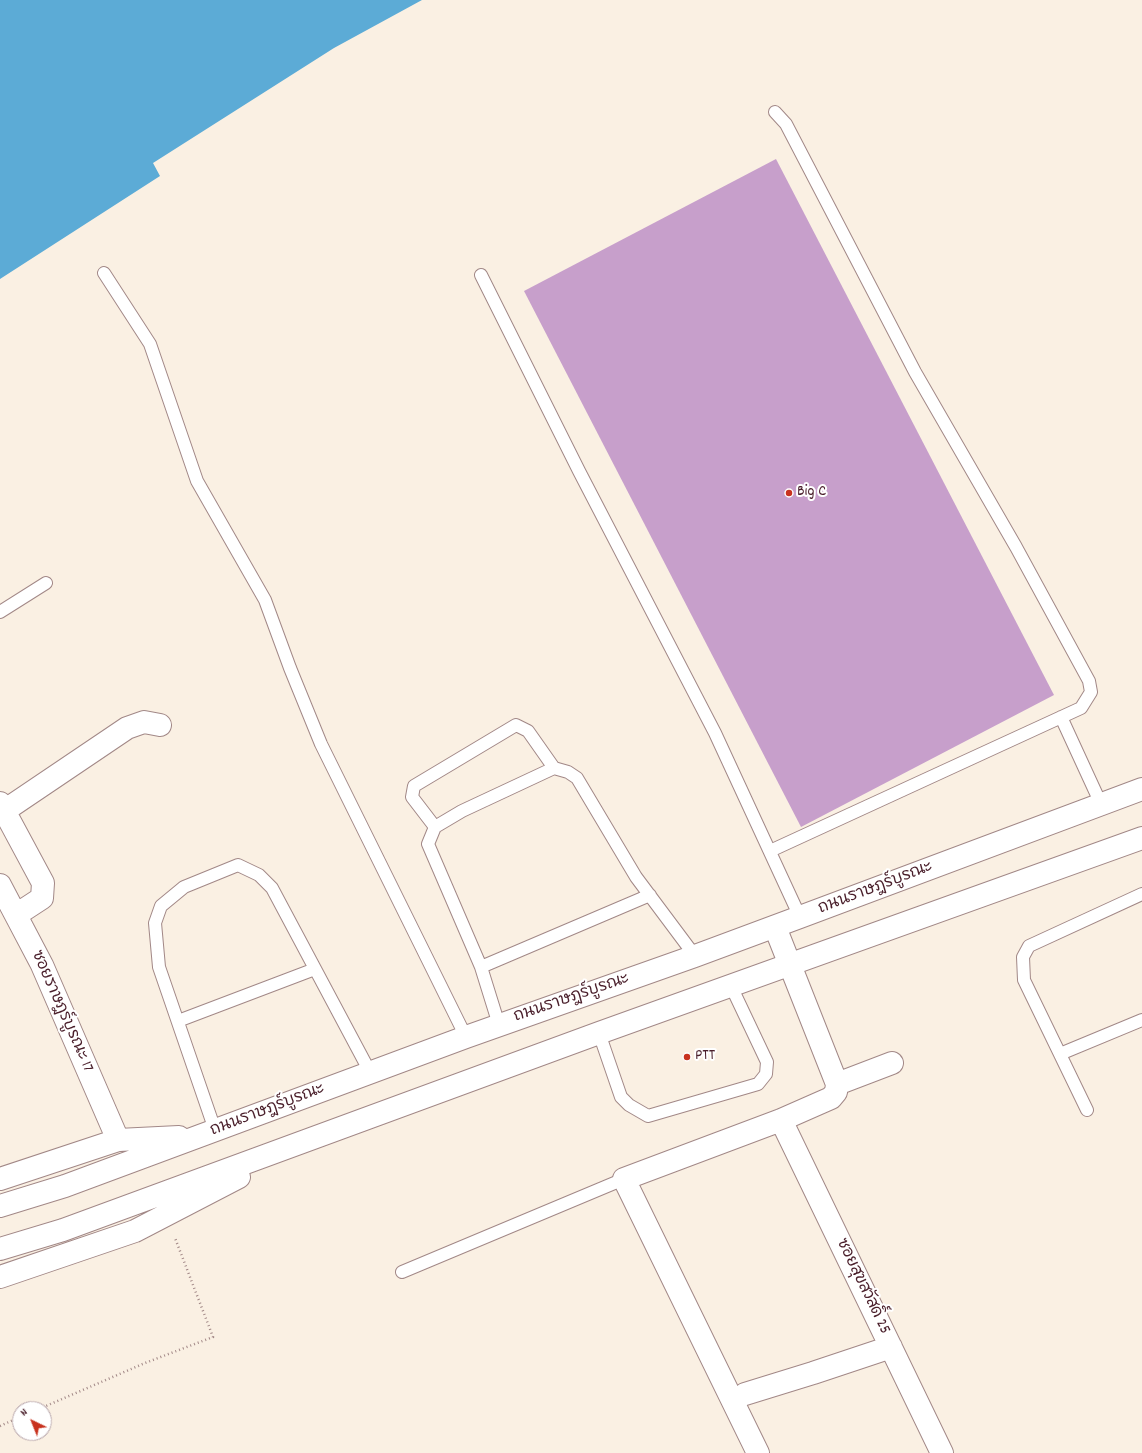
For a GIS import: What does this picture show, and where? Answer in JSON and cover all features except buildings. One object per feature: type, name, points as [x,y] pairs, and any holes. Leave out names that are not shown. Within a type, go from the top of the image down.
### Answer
[{"type":"main road","points":[[16,915],[42,898],[43,883],[2,807],[127,728],[144,722],[160,725]]},
{"type":"main road","name":"ถนนราษฎร์บูรณะ","points":[[0,1206],[64,1186],[466,1037],[775,927],[1142,789]]},
{"type":"main road","points":[[0,1249],[64,1230],[791,964],[1142,838]]},
{"type":"main road","name":"ซอยราษฎร์บูรณะ 17","points":[[0,885],[42,965],[118,1140]]},
{"type":"main road","points":[[758,1453],[624,1179],[781,1120],[831,1098],[836,1092],[837,1084],[791,964],[775,927]]},
{"type":"main road","points":[[837,1084],[892,1063]]},
{"type":"main road","name":"ซอยสุขสวัสดิ์ 25","points":[[781,1120],[942,1453]]},
{"type":"main road","points":[[0,1179],[118,1140],[208,1133]]},
{"type":"main road","points":[[0,1276],[135,1231],[212,1192],[305,1141]]},
{"type":"main road","points":[[745,1394],[891,1347]]},
{"type":"lane","points":[[770,851],[1081,708],[1090,692],[1089,681],[1016,547],[915,372],[786,124],[775,112]]},
{"type":"lane","points":[[104,273],[150,344],[197,481],[265,600],[290,668],[321,744],[466,1037]]},
{"type":"lane","points":[[481,275],[579,471],[715,733],[800,917]]},
{"type":"lane","points":[[0,612],[46,583]]},
{"type":"lane","points":[[1061,717],[1101,804]]},
{"type":"lane","points":[[435,827],[412,797],[414,786],[516,725],[528,731],[554,768],[568,772],[577,778],[636,876],[695,956]]},
{"type":"lane","points":[[499,1025],[481,967],[428,844],[435,827],[462,811],[554,768]]},
{"type":"lane","points":[[208,1133],[178,1021],[159,966],[155,923],[161,906],[184,887],[238,864],[259,875],[272,888],[370,1072]]},
{"type":"lane","points":[[1087,1110],[1024,980],[1023,957],[1030,946],[1142,894]]},
{"type":"lane","points":[[481,967],[650,895]]},
{"type":"lane","points":[[178,1021],[315,969]]},
{"type":"lane","points":[[599,1034],[620,1097],[629,1105],[648,1116],[758,1084],[766,1074],[768,1062],[731,986]]},
{"type":"lane","points":[[1060,1054],[1142,1020]]},
{"type":"lane","points":[[402,1272],[624,1179]]},
{"type":"path","points":[[52,1403],[145,1363],[213,1337],[166,1215]]},
{"type":"path","points":[[0,1426],[12,1421]]},
{"type":"water","points":[[0,0],[422,0],[334,48],[153,163],[160,176],[0,279]]},
{"type":"place","name":"Big C","points":[[789,493]]},
{"type":"place","name":"PTT","points":[[687,1057]]}]
